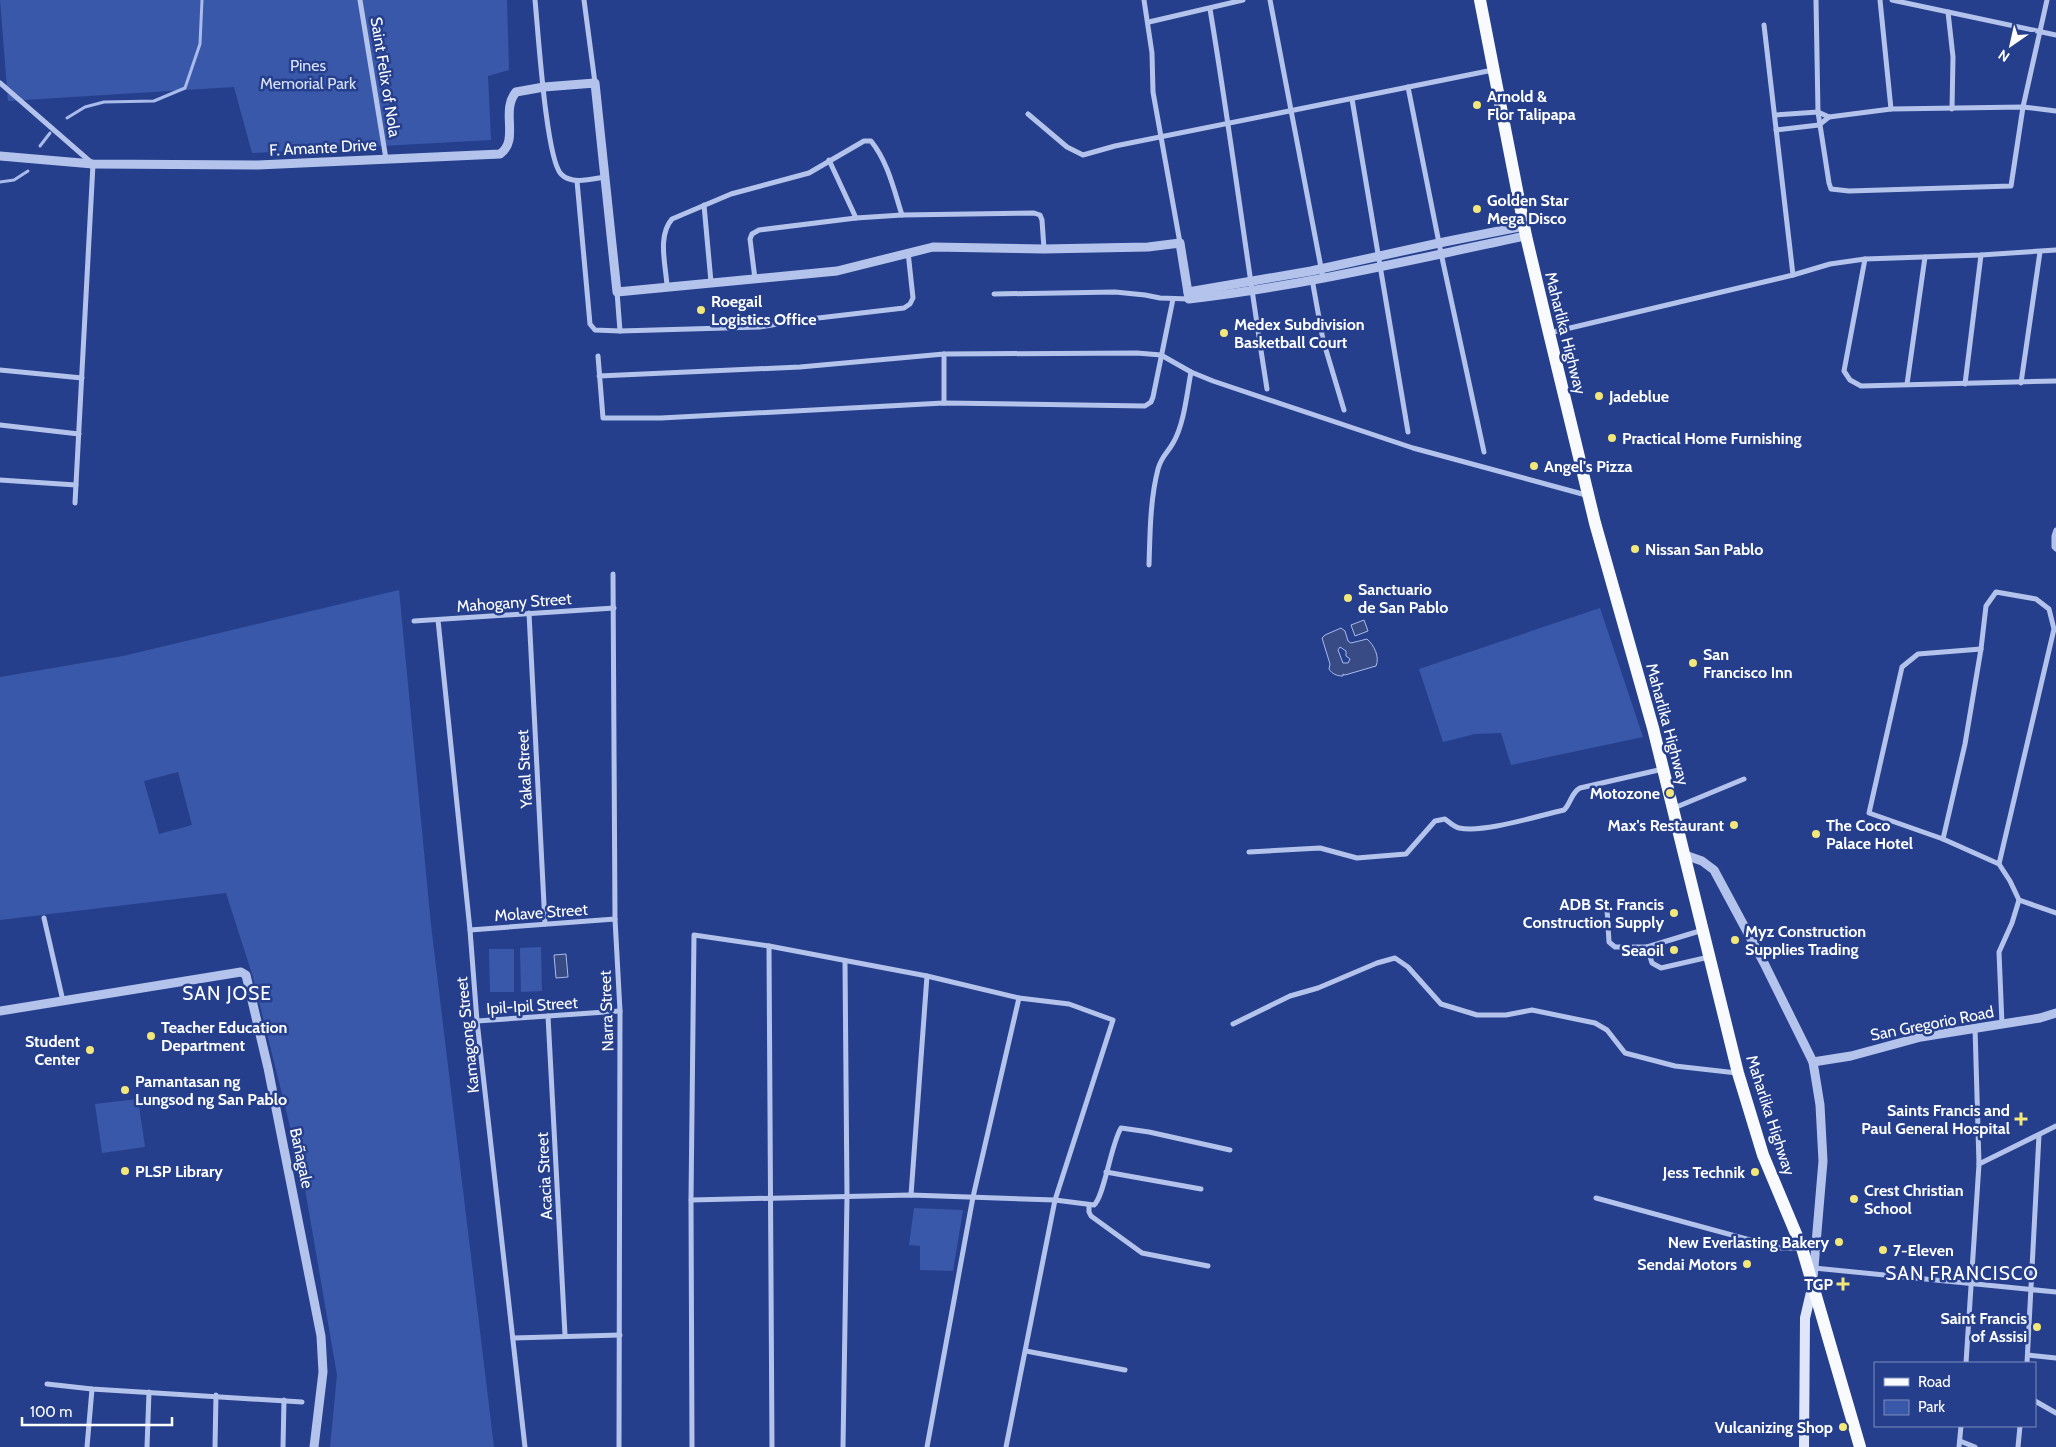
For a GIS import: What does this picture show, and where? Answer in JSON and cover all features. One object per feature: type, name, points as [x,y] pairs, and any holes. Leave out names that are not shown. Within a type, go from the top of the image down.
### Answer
[{"type":"main road","name":"Maharlika Highway","points":[[1480,0],[1525,231],[1549,333],[1589,496],[1674,808],[1738,1073],[1763,1155],[1802,1248],[1860,1447]]},
{"type":"main road","points":[[1804,1447],[1805,1318],[1813,1284]]},
{"type":"street","name":"Saint Felix of Nola","points":[[360,0],[386,159]]},
{"type":"street","points":[[535,0],[549,139],[556,165],[560,174],[565,178],[577,181],[605,177]]},
{"type":"street","points":[[584,0],[595,83],[620,331]]},
{"type":"street","points":[[1144,0],[1149,22],[1153,92],[1189,296]]},
{"type":"street","points":[[1149,22],[1243,0]]},
{"type":"street","points":[[1270,0],[1323,278]]},
{"type":"street","points":[[1816,0],[1819,126],[1831,189],[1848,191],[2012,186],[2023,108],[2047,0]]},
{"type":"street","points":[[1880,0],[1890,109]]},
{"type":"street","points":[[1892,0],[2056,35]]},
{"type":"street","points":[[1210,9],[1251,292],[1268,389]]},
{"type":"street","points":[[1948,12],[1953,57],[1952,109]]},
{"type":"street","points":[[1764,25],[1793,275]]},
{"type":"street","points":[[1028,114],[1067,147],[1083,154],[1494,70]]},
{"type":"street","points":[[0,83],[93,164],[75,503]]},
{"type":"street","name":"F. Amante Drive","points":[[0,156],[93,164],[258,165],[500,154],[507,149],[509,142],[508,109],[511,98],[516,92],[544,87],[595,83]]},
{"type":"street","points":[[1408,88],[1484,452]]},
{"type":"street","points":[[1352,99],[1408,432]]},
{"type":"street","points":[[1775,115],[1818,112],[1829,117],[1890,109],[2023,108],[2056,112]]},
{"type":"street","points":[[1776,130],[1819,126],[1829,117]]},
{"type":"street","points":[[668,286],[663,236],[665,226],[672,219],[731,194],[809,173],[864,141],[871,141],[877,148],[888,171],[902,215]]},
{"type":"street","points":[[829,160],[856,218]]},
{"type":"street","points":[[577,181],[590,324],[595,330],[760,327],[801,320],[904,308],[910,304],[912,298],[908,252]]},
{"type":"street","points":[[704,205],[711,282]]},
{"type":"street","points":[[754,279],[750,239],[752,234],[759,230],[856,218],[902,215],[1034,213],[1040,215],[1042,220],[1044,249]]},
{"type":"street","points":[[994,294],[1115,292],[1173,299],[1439,243],[1525,231]]},
{"type":"street","points":[[1189,296],[1251,292],[1313,281],[1441,253],[1525,231]]},
{"type":"street","points":[[617,292],[837,270],[933,246],[1044,249],[1148,247],[1180,243]]},
{"type":"street","points":[[1549,333],[1793,275],[1830,264],[1865,259],[2056,250]]},
{"type":"street","points":[[2020,383],[2040,252]]},
{"type":"street","points":[[1965,384],[1981,255]]},
{"type":"street","points":[[1906,384],[1925,257]]},
{"type":"street","points":[[1865,259],[1844,371],[1850,380],[1861,386],[2056,381]]},
{"type":"street","points":[[1311,271],[1323,340],[1344,410]]},
{"type":"street","points":[[598,356],[603,418],[661,418],[944,403],[1145,406],[1151,402],[1153,397],[1173,299]]},
{"type":"street","points":[[599,376],[800,367],[944,354],[1137,353],[1161,355],[1191,372],[1413,448],[1589,496]]},
{"type":"street","points":[[944,354],[944,403]]},
{"type":"street","points":[[0,370],[82,378]]},
{"type":"street","points":[[1149,565],[1154,491],[1158,469],[1163,454],[1173,444],[1178,431],[1191,372]]},
{"type":"street","points":[[0,425],[79,434]]},
{"type":"street","points":[[0,480],[76,485]]},
{"type":"street","points":[[2056,530],[2054,536],[2054,547],[2056,549]]},
{"type":"street","name":"Narra Street","points":[[613,574],[615,919],[620,1011],[620,1447]]},
{"type":"street","points":[[1943,839],[1965,744],[1981,649],[1986,606],[1996,592],[2036,599],[2049,609],[2054,629],[1999,864]]},
{"type":"street","name":"Mahogany Street","points":[[414,621],[614,608]]},
{"type":"street","name":"Yakal Street","points":[[528,613],[545,924]]},
{"type":"street","name":"Kamagong Street","points":[[438,620],[470,930],[477,1021],[525,1447]]},
{"type":"street","points":[[1981,649],[1918,654],[1902,668],[1869,813],[1943,839],[1999,864],[2010,880],[2019,900],[2012,923],[1999,952],[2002,1024]]},
{"type":"street","points":[[1250,852],[1320,848],[1357,858],[1406,854],[1435,821],[1446,819],[1457,828],[1482,827],[1564,810],[1570,805],[1573,794],[1580,788],[1664,769]]},
{"type":"street","points":[[1674,808],[1744,779]]},
{"type":"street","points":[[1685,855],[1702,861],[1714,870],[1764,963],[1813,1062],[1820,1106],[1823,1161],[1813,1284]]},
{"type":"street","points":[[2019,900],[2056,913]]},
{"type":"street","points":[[1607,908],[1609,942],[1615,946],[1647,947],[1704,930]]},
{"type":"street","points":[[44,918],[63,1001]]},
{"type":"street","name":"Molave Street","points":[[470,930],[615,919]]},
{"type":"street","points":[[692,1447],[691,1200],[694,935],[769,946],[927,976],[1019,998],[1069,1004],[1113,1020],[1055,1200],[1006,1447]]},
{"type":"street","points":[[769,946],[769,1198],[772,1447]]},
{"type":"street","points":[[1647,947],[1652,962],[1661,968],[1710,957]]},
{"type":"street","points":[[1233,1024],[1290,996],[1318,988],[1377,963],[1394,958],[1408,967],[1441,1004],[1477,1015],[1506,1015],[1532,1010],[1595,1023],[1608,1030],[1625,1053],[1675,1066],[1738,1073]]},
{"type":"street","points":[[843,1447],[847,1196],[845,961]]},
{"type":"street","name":"Bañagale","points":[[0,1010],[241,972],[246,975],[268,1068],[321,1336],[323,1372],[314,1447]]},
{"type":"street","points":[[911,1196],[927,976]]},
{"type":"street","points":[[927,1447],[973,1197],[1019,998]]},
{"type":"street","name":"Ipil-Ipil Street","points":[[477,1021],[620,1011]]},
{"type":"street","name":"San Gregorio Road","points":[[1813,1062],[1851,1056],[1921,1037],[2040,1018],[2056,1013]]},
{"type":"street","name":"Acacia Street","points":[[548,1016],[566,1335]]},
{"type":"street","points":[[1966,1362],[1979,1164],[1975,1027]]},
{"type":"street","points":[[1979,1164],[2056,1126]]},
{"type":"street","points":[[691,1200],[911,1196],[1055,1200],[1094,1205],[1099,1201],[1106,1172],[1121,1128],[1149,1132],[1230,1150]]},
{"type":"street","points":[[2027,1362],[2039,1135]]},
{"type":"street","points":[[1106,1172],[1201,1189]]},
{"type":"street","points":[[1596,1198],[1780,1248],[1802,1248]]},
{"type":"street","points":[[1089,1205],[1088,1212],[1091,1216],[1142,1253],[1208,1266]]},
{"type":"street","points":[[1814,1268],[2056,1292]]},
{"type":"street","points":[[513,1338],[566,1335],[620,1335]]},
{"type":"street","points":[[1026,1351],[1125,1370]]},
{"type":"street","points":[[2028,1355],[2056,1358]]},
{"type":"street","points":[[46,1384],[92,1389],[216,1395],[302,1402]]},
{"type":"street","points":[[87,1447],[92,1389]]},
{"type":"street","points":[[147,1447],[149,1392]]},
{"type":"street","points":[[215,1447],[216,1395]]},
{"type":"street","points":[[283,1447],[284,1400]]},
{"type":"street","points":[[2036,1402],[2056,1413]]},
{"type":"street","points":[[1961,1427],[1959,1444],[1975,1447]]},
{"type":"street","points":[[2018,1447],[2020,1427]]},
{"type":"green space","name":"Pines Memorial Park","points":[[0,0],[507,0],[509,70],[488,76],[491,140],[252,153],[234,87],[8,101]]},
{"type":"green space","points":[[399,590],[431,925],[494,1447],[330,1447],[337,1375],[304,1183],[253,977],[226,893],[0,920],[0,677],[123,656]],"holes":[[[178,772],[192,825],[159,834],[144,781]]]},
{"type":"green space","points":[[1600,608],[1643,737],[1511,765],[1501,733],[1475,734],[1443,742],[1419,669]]},
{"type":"green space","points":[[541,947],[542,991],[521,992],[520,948]]},
{"type":"green space","points":[[489,949],[514,949],[514,992],[490,992]]},
{"type":"green space","points":[[138,1099],[145,1147],[102,1153],[95,1104]]},
{"type":"green space","points":[[914,1208],[963,1210],[953,1271],[920,1270],[920,1246],[909,1245]]},
{"type":"shaded area","points":[[1364,620],[1368,631],[1355,636],[1351,625]]},
{"type":"shaded area","points":[[1341,628],[1345,631],[1348,641],[1351,643],[1367,639],[1376,651],[1376,666],[1343,674],[1343,676],[1333,673],[1329,669],[1330,664],[1322,638]],"holes":[[[1340,647],[1346,651],[1346,656],[1350,659],[1348,663],[1343,663],[1338,650]]]},
{"type":"shaded area","points":[[566,954],[568,977],[556,978],[554,955]]},
{"type":"waterway","points":[[67,118],[85,107],[104,102],[154,101],[185,88],[200,44],[202,0]]},
{"type":"waterway","points":[[40,146],[50,133]]},
{"type":"waterway","points":[[0,182],[14,180],[28,171]]},
{"type":"place","name":"Arnold & Flor Talipapa","points":[[1477,105]]},
{"type":"place","name":"Golden Star Mega Disco","points":[[1477,209]]},
{"type":"place","name":"Roegail Logistics Office","points":[[701,310]]},
{"type":"place","name":"Medex Subdivision Basketball Court","points":[[1224,333]]},
{"type":"place","name":"Jadeblue","points":[[1599,396]]},
{"type":"place","name":"Practical Home Furnishing","points":[[1612,438]]},
{"type":"place","name":"Angel's Pizza","points":[[1534,466]]},
{"type":"place","name":"Nissan San Pablo","points":[[1635,549]]},
{"type":"place","name":"Sanctuario de San Pablo","points":[[1348,598]]},
{"type":"place","name":"San Francisco Inn","points":[[1693,663]]},
{"type":"place","name":"Motozone","points":[[1670,793]]},
{"type":"place","name":"Max's Restaurant","points":[[1734,825]]},
{"type":"place","name":"The Coco Palace Hotel","points":[[1816,834]]},
{"type":"place","name":"ADB St. Francis Construction Supply","points":[[1674,913]]},
{"type":"place","name":"Myz Construction Supplies Trading","points":[[1735,940]]},
{"type":"place","name":"Seaoil","points":[[1674,950]]},
{"type":"place","name":"Teacher Education Department","points":[[151,1036]]},
{"type":"place","name":"Student Center","points":[[90,1050]]},
{"type":"place","name":"Pamantasan ng Lungsod ng San Pablo","points":[[125,1090]]},
{"type":"place","name":"Saints Francis and Paul General Hospital","points":[[2021,1119]]},
{"type":"place","name":"PLSP Library","points":[[125,1171]]},
{"type":"place","name":"Jess Technik","points":[[1755,1172]]},
{"type":"place","name":"Crest Christian School","points":[[1854,1199]]},
{"type":"place","name":"New Everlasting Bakery","points":[[1839,1242]]},
{"type":"place","name":"7-Eleven","points":[[1883,1250]]},
{"type":"place","name":"Sendai Motors","points":[[1747,1264]]},
{"type":"place","name":"TGP","points":[[1843,1284]]},
{"type":"place","name":"Saint Francis of Assisi","points":[[2037,1327]]},
{"type":"place","name":"Vulcanizing Shop","points":[[1843,1427]]},
{"type":"district","name":"SAN JOSE","points":[[227,993]]},
{"type":"district","name":"SAN FRANCISCO","points":[[1962,1273]]}]
